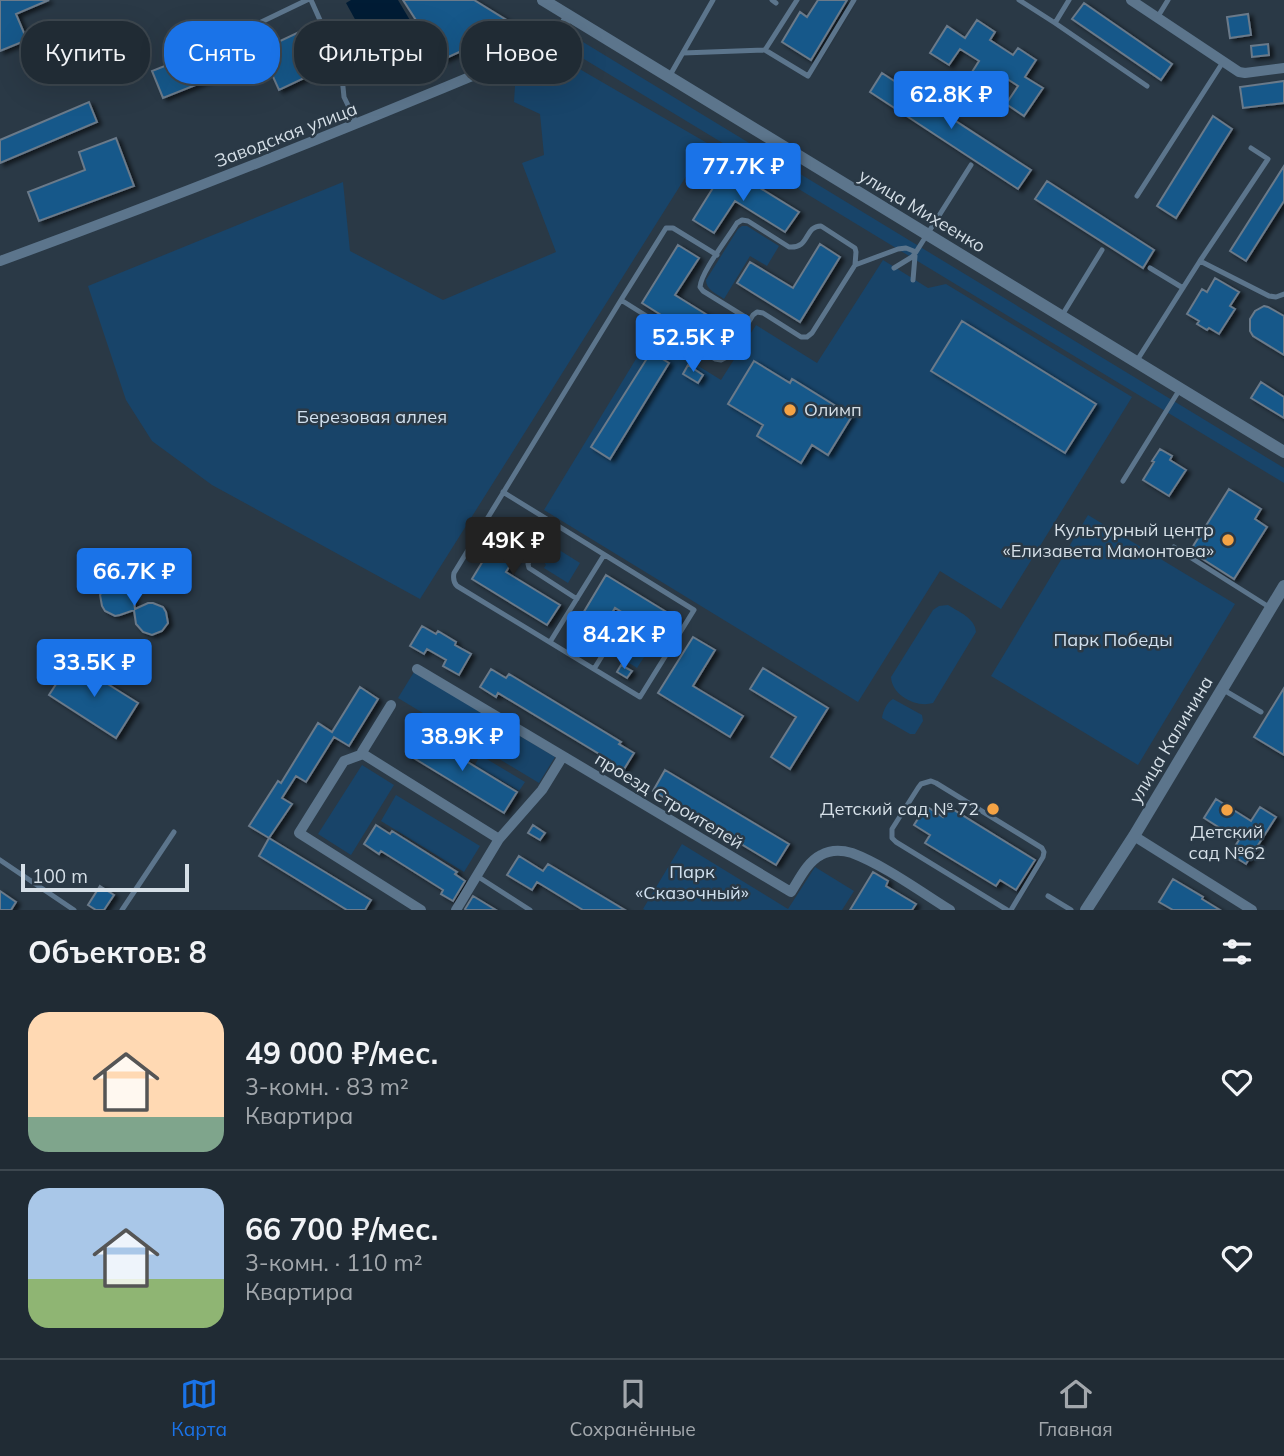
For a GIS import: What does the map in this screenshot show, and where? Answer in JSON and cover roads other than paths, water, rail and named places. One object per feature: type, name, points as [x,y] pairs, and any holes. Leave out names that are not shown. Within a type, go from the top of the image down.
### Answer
[{"type":"street","name":"улица Михеенко","points":[[543,0],[1284,452]]},
{"type":"street","points":[[1130,0],[1239,72],[1284,68]]},
{"type":"street","name":"Заводская улица","points":[[0,261],[80,233],[357,124],[532,51],[549,42],[569,16]]},
{"type":"street","name":"улица Калинина","points":[[1086,910],[1134,836],[1284,586]]},
{"type":"street","points":[[417,669],[563,755],[542,790],[499,839],[456,910]]},
{"type":"street","points":[[363,754],[391,705]]},
{"type":"street","points":[[363,754],[499,839]]},
{"type":"street","points":[[363,754],[344,761],[299,833],[421,910]]},
{"type":"street","name":"проезд Строителей","points":[[563,755],[791,892],[819,855],[841,851],[872,863],[950,910]]},
{"type":"street","points":[[1134,836],[1252,910]]},
{"type":"lane","points":[[264,21],[309,0],[341,67],[344,97],[357,124]]},
{"type":"lane","points":[[669,77],[713,0]]},
{"type":"lane","points":[[765,50],[797,0]]},
{"type":"lane","points":[[683,53],[765,50],[808,76],[854,0]]},
{"type":"lane","points":[[1019,0],[1147,86]]},
{"type":"lane","points":[[1055,23],[1069,0]]},
{"type":"lane","points":[[1157,18],[1168,0]]},
{"type":"lane","points":[[1137,196],[1223,62]]},
{"type":"lane","points":[[1136,362],[1268,159],[1251,148]]},
{"type":"lane","points":[[894,268],[916,252],[971,165]]},
{"type":"lane","points":[[621,300],[715,359],[721,360],[727,356],[757,312],[801,337],[812,334],[855,265],[856,252],[852,245],[817,225],[802,244],[796,248],[789,247],[748,221],[737,223],[701,281],[700,287],[750,320]]},
{"type":"lane","points":[[503,492],[694,610],[640,697],[454,583],[453,578],[503,492],[666,228],[673,228],[717,255]]},
{"type":"lane","points":[[855,265],[906,247],[916,252]]},
{"type":"lane","points":[[1061,317],[1102,250]]},
{"type":"lane","points":[[914,280],[916,252]]},
{"type":"lane","points":[[1200,261],[1269,296],[1284,295]]},
{"type":"lane","points":[[1150,268],[1183,288]]},
{"type":"lane","points":[[1123,481],[1180,389]]},
{"type":"lane","points":[[552,523],[530,559],[529,568],[577,599]]},
{"type":"lane","points":[[1174,547],[1271,608]]},
{"type":"lane","points":[[550,642],[604,555]]},
{"type":"lane","points":[[594,669],[616,633],[622,629],[666,655]]},
{"type":"lane","points":[[1222,689],[1261,712]]},
{"type":"lane","points":[[931,781],[936,783],[1042,848],[1043,857],[1009,910],[892,838],[892,830],[921,784],[931,781]]},
{"type":"lane","points":[[122,910],[174,832]]},
{"type":"lane","points":[[0,860],[74,910]]},
{"type":"lane","points":[[477,876],[530,910]]},
{"type":"lane","points":[[1048,896],[1071,910]]},
{"type":"place","name":"Олимп","points":[[790,410]]},
{"type":"place","name":"Культурный центр «Елизавета Мамонтова»","points":[[1228,540]]},
{"type":"place","name":"Детский сад № 72","points":[[993,809]]},
{"type":"place","name":"Детский сад №62","points":[[1227,810]]},
{"type":"park label","name":"Березовая аллея","points":[[372,417]]},
{"type":"park label","name":"Парк Победы","points":[[1113,640]]},
{"type":"park label","name":"Парк «Сказочный»","points":[[692,882]]}]
